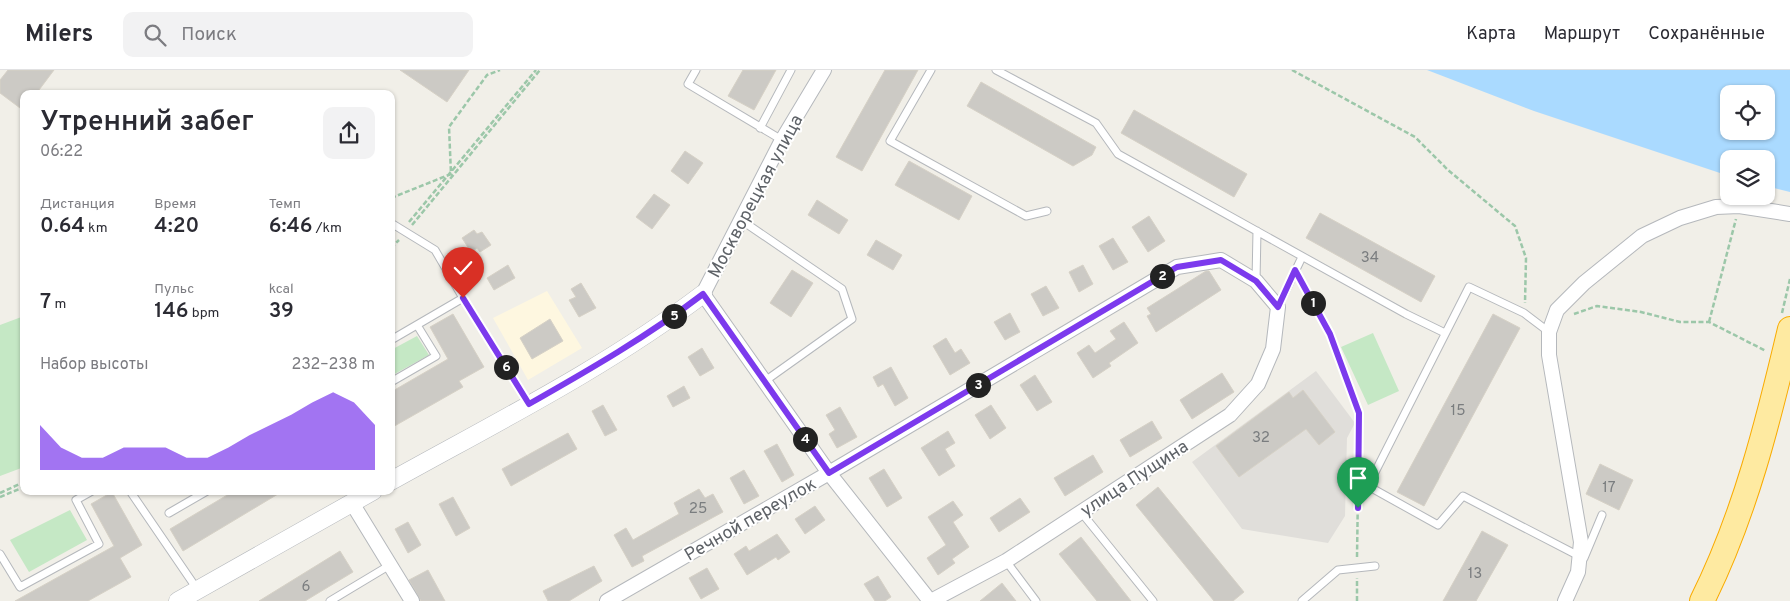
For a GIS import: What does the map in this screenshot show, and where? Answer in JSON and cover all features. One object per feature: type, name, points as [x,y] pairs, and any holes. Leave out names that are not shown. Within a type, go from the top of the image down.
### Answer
[{"type":"highway","points":[[1702,601],[1741,510],[1765,431],[1777,356],[1790,329]]},
{"type":"street","name":"Москворецкая улица","points":[[395,479],[621,351],[665,323],[703,294],[782,140],[824,70]]},
{"type":"street","points":[[1566,601],[1578,572],[1580,542],[1549,355],[1549,332],[1557,310],[1584,283],[1642,236],[1680,218],[1716,207],[1739,206],[1790,214]]},
{"type":"street","name":"Речной переулок","points":[[607,601],[829,473],[1177,267],[1221,260],[1256,281],[1278,307]]},
{"type":"street","points":[[703,294],[829,473],[931,601]]},
{"type":"street","name":"улица Пущина","points":[[931,601],[1006,561],[1230,415],[1258,384],[1273,350],[1278,307]]},
{"type":"street","points":[[178,601],[367,495]]},
{"type":"street","points":[[352,504],[412,601]]},
{"type":"lane","points":[[696,70],[688,84],[782,140]]},
{"type":"lane","points":[[760,128],[791,70]]},
{"type":"lane","points":[[930,70],[890,141],[1026,216],[1047,211]]},
{"type":"lane","points":[[996,70],[1096,124],[1118,154],[1406,314],[1445,333]]},
{"type":"lane","points":[[741,220],[842,289],[852,319],[765,381]]},
{"type":"lane","points":[[395,225],[435,250],[529,404]]},
{"type":"lane","points":[[1256,281],[1257,231]]},
{"type":"lane","points":[[1278,307],[1302,256]]},
{"type":"lane","points":[[1549,332],[1524,313],[1468,287],[1368,486],[1438,525],[1463,496],[1579,556]]},
{"type":"lane","points":[[395,338],[463,298]]},
{"type":"lane","points":[[395,380],[436,356],[416,325]]},
{"type":"lane","points":[[0,554],[20,587],[99,544],[76,500],[85,495]]},
{"type":"lane","points":[[133,495],[197,590]]},
{"type":"lane","points":[[169,513],[200,495]]},
{"type":"lane","points":[[1081,512],[1153,601]]},
{"type":"lane","points":[[1578,572],[1602,515]]},
{"type":"lane","points":[[1006,561],[1036,601]]},
{"type":"lane","points":[[330,601],[390,565]]},
{"type":"lane","points":[[1302,601],[1338,570],[1375,566]]},
{"type":"path","points":[[451,174],[449,127],[487,75],[500,70]]},
{"type":"path","points":[[395,238],[405,231],[536,70]]},
{"type":"path","points":[[395,243],[540,70]]},
{"type":"path","points":[[1292,70],[1415,137],[1448,170],[1515,226],[1526,258],[1524,313]]},
{"type":"path","points":[[395,196],[451,174]]},
{"type":"path","points":[[1709,322],[1739,206]]},
{"type":"path","points":[[1295,270],[1330,334],[1359,413],[1357,601]]},
{"type":"path","points":[[1549,332],[1570,315],[1596,306],[1641,312],[1680,322],[1709,322],[1777,356]]},
{"type":"path","points":[[0,492],[20,484]]},
{"type":"path","points":[[0,498],[20,489]]},
{"type":"shaded area","points":[[547,291],[582,348],[528,380],[493,318]]},
{"type":"shaded area","points":[[1316,371],[1355,423],[1347,438],[1345,516],[1328,543],[1242,529],[1192,462]]},
{"type":"green space","points":[[20,318],[20,468],[0,476],[0,325]]},
{"type":"green space","points":[[1373,333],[1399,391],[1368,405],[1341,347]]},
{"type":"green space","points":[[417,336],[429,355],[395,374],[395,348]]},
{"type":"green space","points":[[70,510],[87,540],[29,572],[10,540]]},
{"type":"water","points":[[1427,70],[1790,70],[1790,192],[1775,188],[1775,150],[1720,150],[1720,173],[1534,111]]},
{"type":"building","points":[[8,70],[54,70],[39,90],[20,90],[20,108],[0,93],[0,80]]},
{"type":"building","points":[[400,70],[469,70],[447,102]]},
{"type":"building","points":[[743,70],[776,70],[754,110],[728,96]]},
{"type":"building","points":[[885,70],[918,70],[862,171],[836,157]]},
{"type":"building","points":[[981,82],[1096,147],[1092,155],[1073,166],[967,106]]},
{"type":"building","points":[[1134,110],[1247,174],[1234,197],[1121,133]]},
{"type":"building","points":[[685,151],[703,163],[688,184],[671,171]]},
{"type":"building","points":[[909,161],[972,196],[959,220],[895,185]]},
{"type":"building","points":[[654,194],[670,205],[652,229],[636,217]]},
{"type":"building","points":[[817,200],[848,220],[839,234],[808,215]]},
{"type":"building","points":[[1320,213],[1435,276],[1421,302],[1306,238]]},
{"type":"building","points":[[1149,216],[1165,241],[1148,252],[1132,227]]},
{"type":"building","points":[[474,230],[477,234],[482,232],[491,245],[480,252],[477,248],[471,252],[462,238]]},
{"type":"building","points":[[1113,238],[1128,262],[1113,270],[1099,246]]},
{"type":"building","points":[[876,240],[902,255],[893,270],[867,255]]},
{"type":"building","points":[[508,265],[515,278],[494,290],[487,278]]},
{"type":"building","points":[[1083,265],[1093,284],[1079,292],[1069,272]]},
{"type":"building","points":[[792,270],[813,283],[791,317],[770,303]]},
{"type":"building","points":[[1206,271],[1209,271],[1221,290],[1156,332],[1147,316],[1151,314],[1147,308]]},
{"type":"building","points":[[581,283],[596,308],[579,317],[569,300],[576,297],[571,289]]},
{"type":"building","points":[[1046,286],[1059,308],[1043,316],[1031,294]]},
{"type":"building","points":[[1010,313],[1020,332],[1005,340],[994,322]]},
{"type":"building","points":[[453,314],[484,367],[459,381],[463,387],[395,426],[395,390],[448,359],[430,327]]},
{"type":"building","points":[[1493,314],[1520,328],[1424,506],[1397,492]]},
{"type":"building","points":[[550,319],[563,341],[532,359],[520,338]]},
{"type":"building","points":[[1124,322],[1138,343],[1109,363],[1111,366],[1093,378],[1077,353],[1089,345],[1095,353],[1116,339],[1110,331]]},
{"type":"building","points":[[946,338],[955,353],[961,349],[970,363],[950,375],[933,346]]},
{"type":"building","points":[[702,348],[714,368],[700,376],[688,357]]},
{"type":"building","points":[[891,367],[908,398],[895,406],[883,384],[878,387],[873,377]]},
{"type":"building","points":[[1222,373],[1234,392],[1192,419],[1180,400]]},
{"type":"building","points":[[1035,375],[1052,402],[1037,411],[1020,385]]},
{"type":"building","points":[[684,386],[690,398],[673,407],[667,396]]},
{"type":"building","points":[[1303,390],[1335,432],[1319,445],[1306,429],[1239,477],[1216,446],[1289,392],[1293,398]]},
{"type":"building","points":[[603,405],[617,430],[605,436],[592,411]]},
{"type":"building","points":[[991,405],[1006,428],[990,439],[975,415]]},
{"type":"building","points":[[840,407],[857,437],[837,448],[829,434],[835,430],[826,415]]},
{"type":"building","points":[[1152,421],[1162,438],[1130,457],[1120,440]]},
{"type":"building","points":[[948,431],[955,443],[945,449],[955,466],[939,476],[921,448]]},
{"type":"building","points":[[568,433],[577,449],[511,486],[502,469]]},
{"type":"building","points":[[777,444],[794,475],[782,482],[764,451]]},
{"type":"building","points":[[1093,455],[1103,472],[1065,496],[1054,478]]},
{"type":"building","points":[[1600,464],[1633,480],[1619,510],[1586,494]]},
{"type":"building","points":[[884,469],[902,498],[887,507],[869,478]]},
{"type":"building","points":[[744,470],[759,496],[744,504],[730,478]]},
{"type":"building","points":[[1158,487],[1244,592],[1233,601],[1214,601],[1136,505]]},
{"type":"building","points":[[699,489],[705,498],[713,494],[723,512],[642,556],[644,561],[632,567],[614,535],[626,528],[633,540],[679,514],[674,503]]},
{"type":"building","points":[[107,495],[114,495],[142,545],[120,558],[131,577],[88,601],[15,601],[114,546],[91,504]]},
{"type":"building","points":[[227,495],[276,495],[183,551],[170,529]]},
{"type":"building","points":[[453,497],[470,528],[456,536],[439,504]]},
{"type":"building","points":[[1020,498],[1030,512],[999,532],[990,518]]},
{"type":"building","points":[[953,501],[963,515],[953,522],[969,547],[952,559],[955,563],[938,575],[927,558],[946,545],[928,517]]},
{"type":"building","points":[[815,506],[825,520],[805,534],[795,519]]},
{"type":"building","points":[[408,522],[421,545],[408,553],[395,529]]},
{"type":"building","points":[[1482,531],[1508,545],[1476,601],[1443,601]]},
{"type":"building","points":[[777,534],[790,552],[778,560],[776,557],[747,575],[734,554],[746,546],[749,551]]},
{"type":"building","points":[[1081,537],[1131,601],[1097,601],[1059,554]]},
{"type":"building","points":[[340,551],[353,572],[305,601],[259,601]]},
{"type":"building","points":[[594,566],[602,581],[569,601],[548,601],[543,591]]},
{"type":"building","points":[[707,568],[719,589],[701,599],[689,578]]},
{"type":"building","points":[[428,570],[445,601],[421,601],[409,580]]},
{"type":"building","points":[[878,576],[891,597],[885,601],[875,601],[864,584]]},
{"type":"building","points":[[1002,583],[1016,601],[980,601]]},
{"type":"route","points":[[463,298],[529,404],[621,351],[665,323],[703,294],[829,473],[1177,267],[1221,260],[1256,281],[1278,307],[1295,270],[1330,334],[1359,413],[1358,508]]}]
